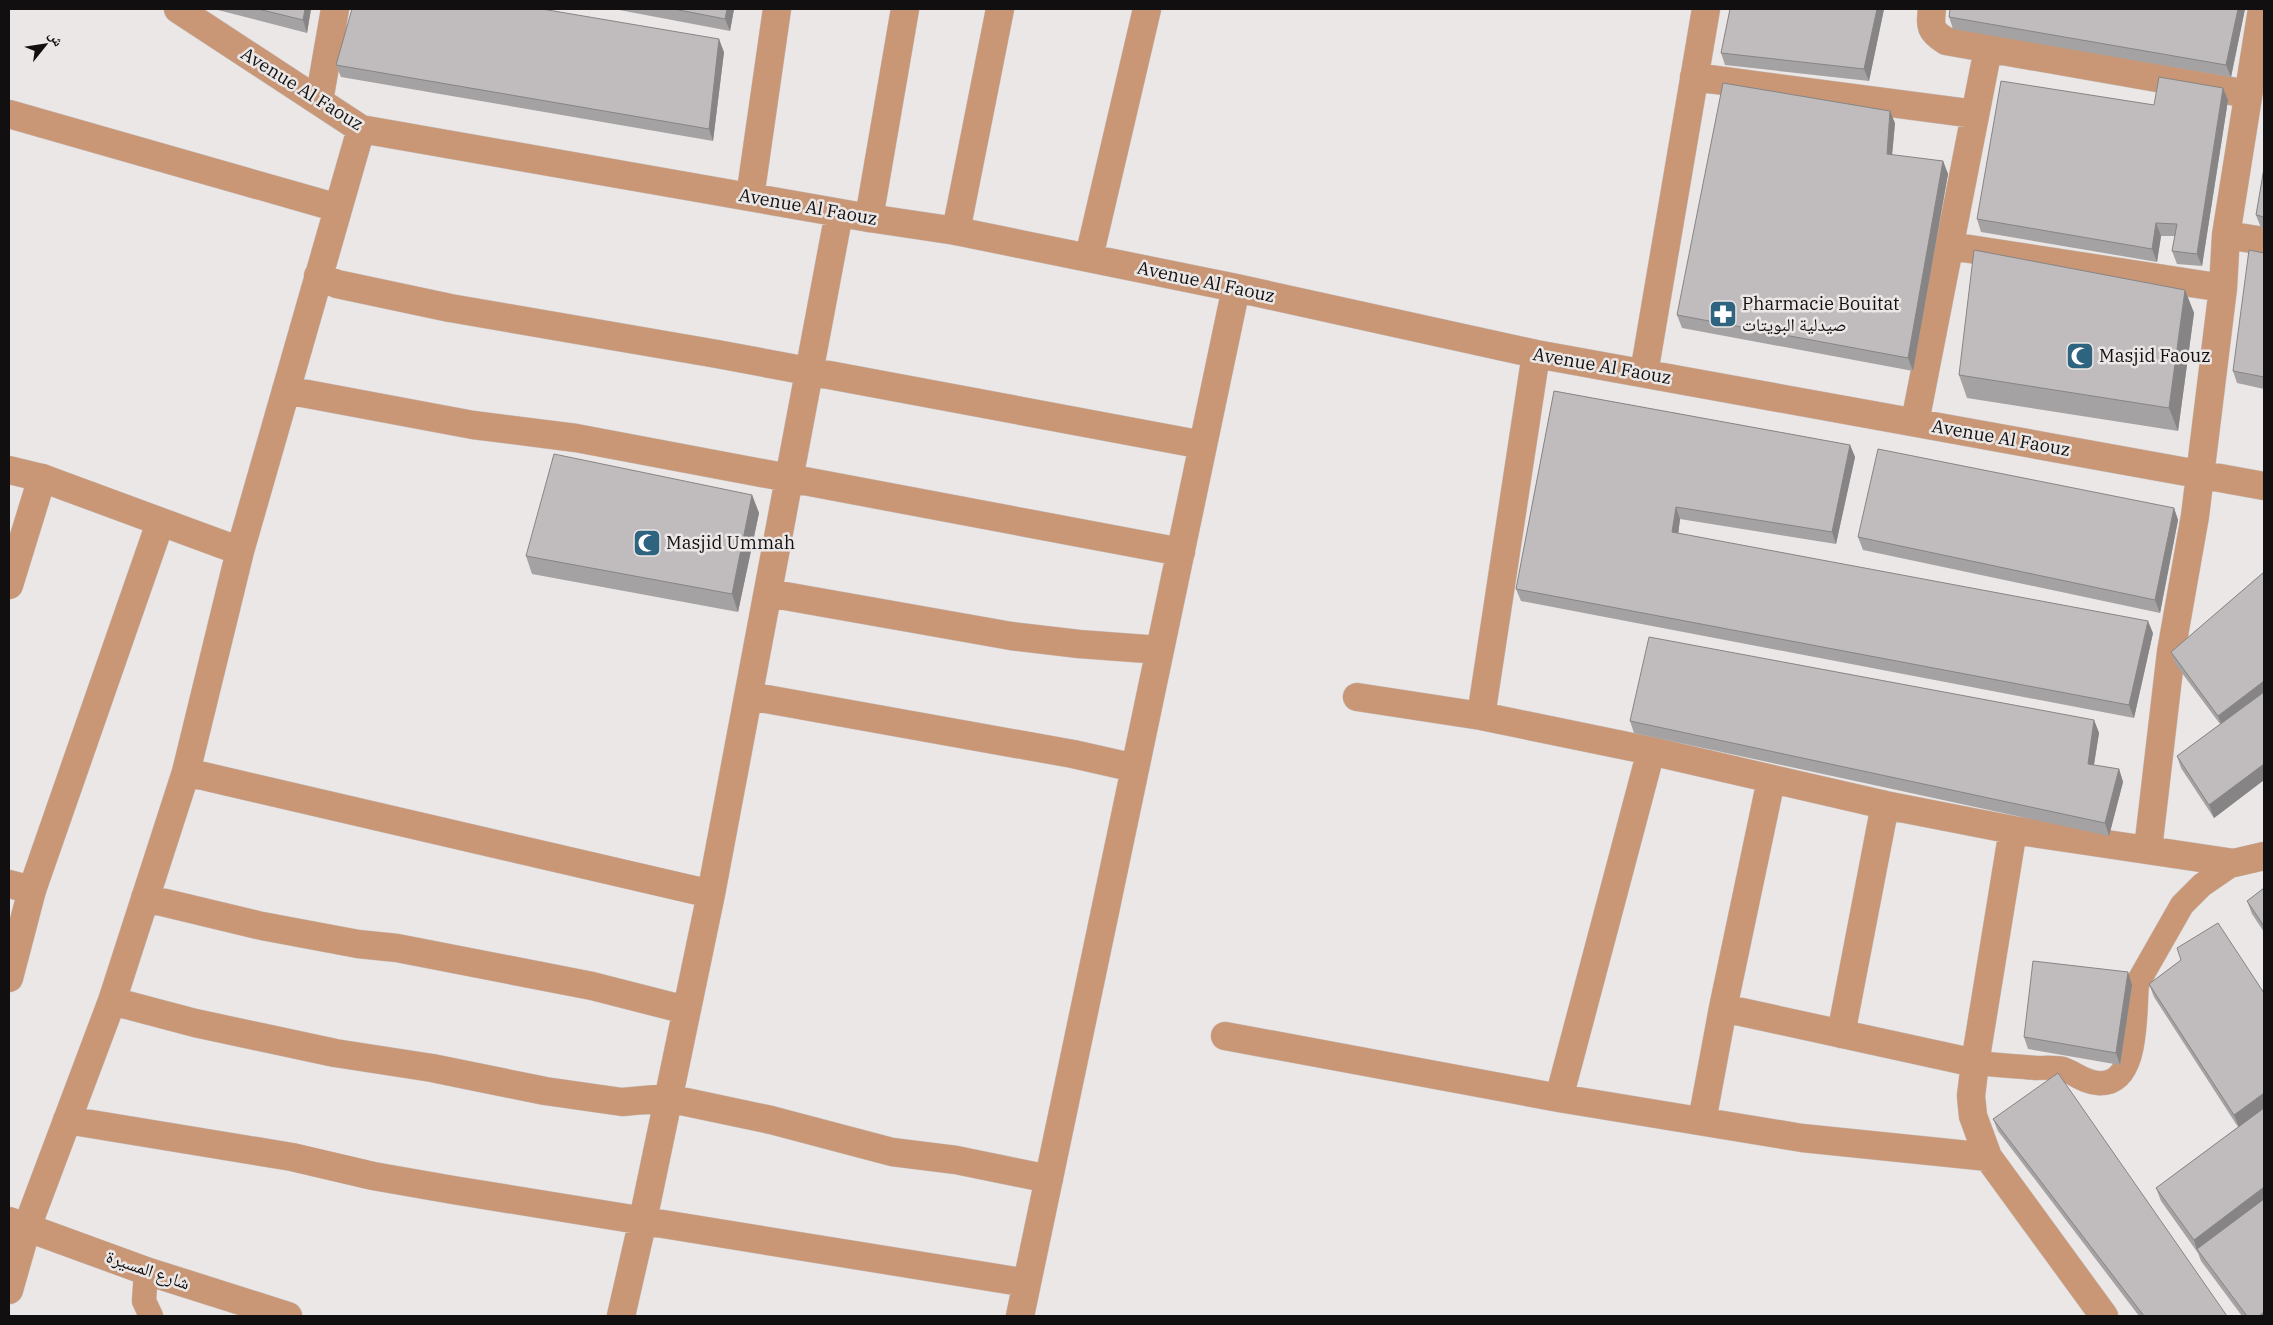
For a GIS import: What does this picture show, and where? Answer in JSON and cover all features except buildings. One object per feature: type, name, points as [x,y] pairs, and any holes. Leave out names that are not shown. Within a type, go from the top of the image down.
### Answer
[{"type":"street","points":[[318,101],[335,9]]},
{"type":"street","points":[[750,197],[777,9]]},
{"type":"street","points":[[869,218],[905,9]]},
{"type":"street","points":[[956,231],[1000,9]]},
{"type":"street","points":[[1089,257],[1147,9]]},
{"type":"street","points":[[1644,373],[1706,9]]},
{"type":"street","points":[[1932,9],[1930,24],[1935,34],[1946,41],[2248,94]]},
{"type":"street","points":[[2148,849],[2171,652],[2195,516],[2223,288],[2226,235],[2262,9]]},
{"type":"street","name":"Avenue Al Faouz","points":[[183,10],[361,129],[839,213],[956,231],[1236,288],[1536,354],[2264,486]]},
{"type":"street","points":[[1915,422],[1988,49]]},
{"type":"street","points":[[1694,77],[1975,114]]},
{"type":"street","points":[[9,114],[338,208]]},
{"type":"street","points":[[9,1290],[18,1224],[68,1120],[112,1001],[186,772],[240,551],[361,129]]},
{"type":"street","points":[[621,1316],[711,894],[839,213]]},
{"type":"street","points":[[2226,235],[2264,241]]},
{"type":"street","points":[[1950,246],[2223,288]]},
{"type":"street","points":[[318,276],[337,284],[450,308],[1203,445]]},
{"type":"street","points":[[1020,1316],[1236,288]]},
{"type":"street","points":[[1481,716],[1536,354]]},
{"type":"street","points":[[286,390],[473,425],[576,438],[1181,552]]},
{"type":"street","points":[[9,470],[42,478],[240,551]]},
{"type":"street","points":[[9,585],[42,478]]},
{"type":"street","points":[[9,978],[20,887],[160,523]]},
{"type":"street","points":[[768,593],[1011,636],[1079,644],[1160,650]]},
{"type":"street","points":[[749,696],[1073,754],[1135,768]]},
{"type":"street","points":[[1357,697],[1481,716],[1651,750],[1771,780],[2013,830],[2234,863],[2264,856]]},
{"type":"street","points":[[1559,1098],[1651,750]]},
{"type":"street","points":[[186,772],[711,894]]},
{"type":"street","points":[[1702,1121],[1723,1008],[1771,780]]},
{"type":"street","points":[[1842,1034],[1885,805]]},
{"type":"street","points":[[2013,830],[1975,1063],[1971,1096],[1973,1116],[1988,1157],[2104,1316]]},
{"type":"street","points":[[145,898],[262,926],[358,944],[396,948],[592,986],[686,1010]]},
{"type":"street","points":[[112,1001],[286,1044],[432,1068],[545,1091],[622,1102],[667,1098],[771,1120],[892,1152],[956,1160],[1050,1179]]},
{"type":"street","points":[[1723,1008],[1975,1063]]},
{"type":"street","points":[[1225,1036],[1559,1098],[1802,1138],[1988,1157]]},
{"type":"street","points":[[68,1120],[292,1157],[373,1176],[453,1190],[1027,1283]]},
{"type":"street","name":"شارع المسيرة","points":[[18,1224],[146,1271],[288,1316]]},
{"type":"lane","points":[[1975,1063],[2063,1070],[2083,1080],[2100,1083],[2110,1082],[2117,1078],[2133,1044],[2136,1024],[2135,1000],[2141,978],[2182,905],[2202,885],[2234,863]]},
{"type":"lane","points":[[146,1271],[144,1301],[151,1316]]},
{"type":"place","name":"Pharmacie Bouitat صيدلية البويتات","points":[[1723,314]]},
{"type":"place","name":"Masjid Faouz","points":[[2080,356]]},
{"type":"place","name":"Masjid Ummah","points":[[647,543]]}]
